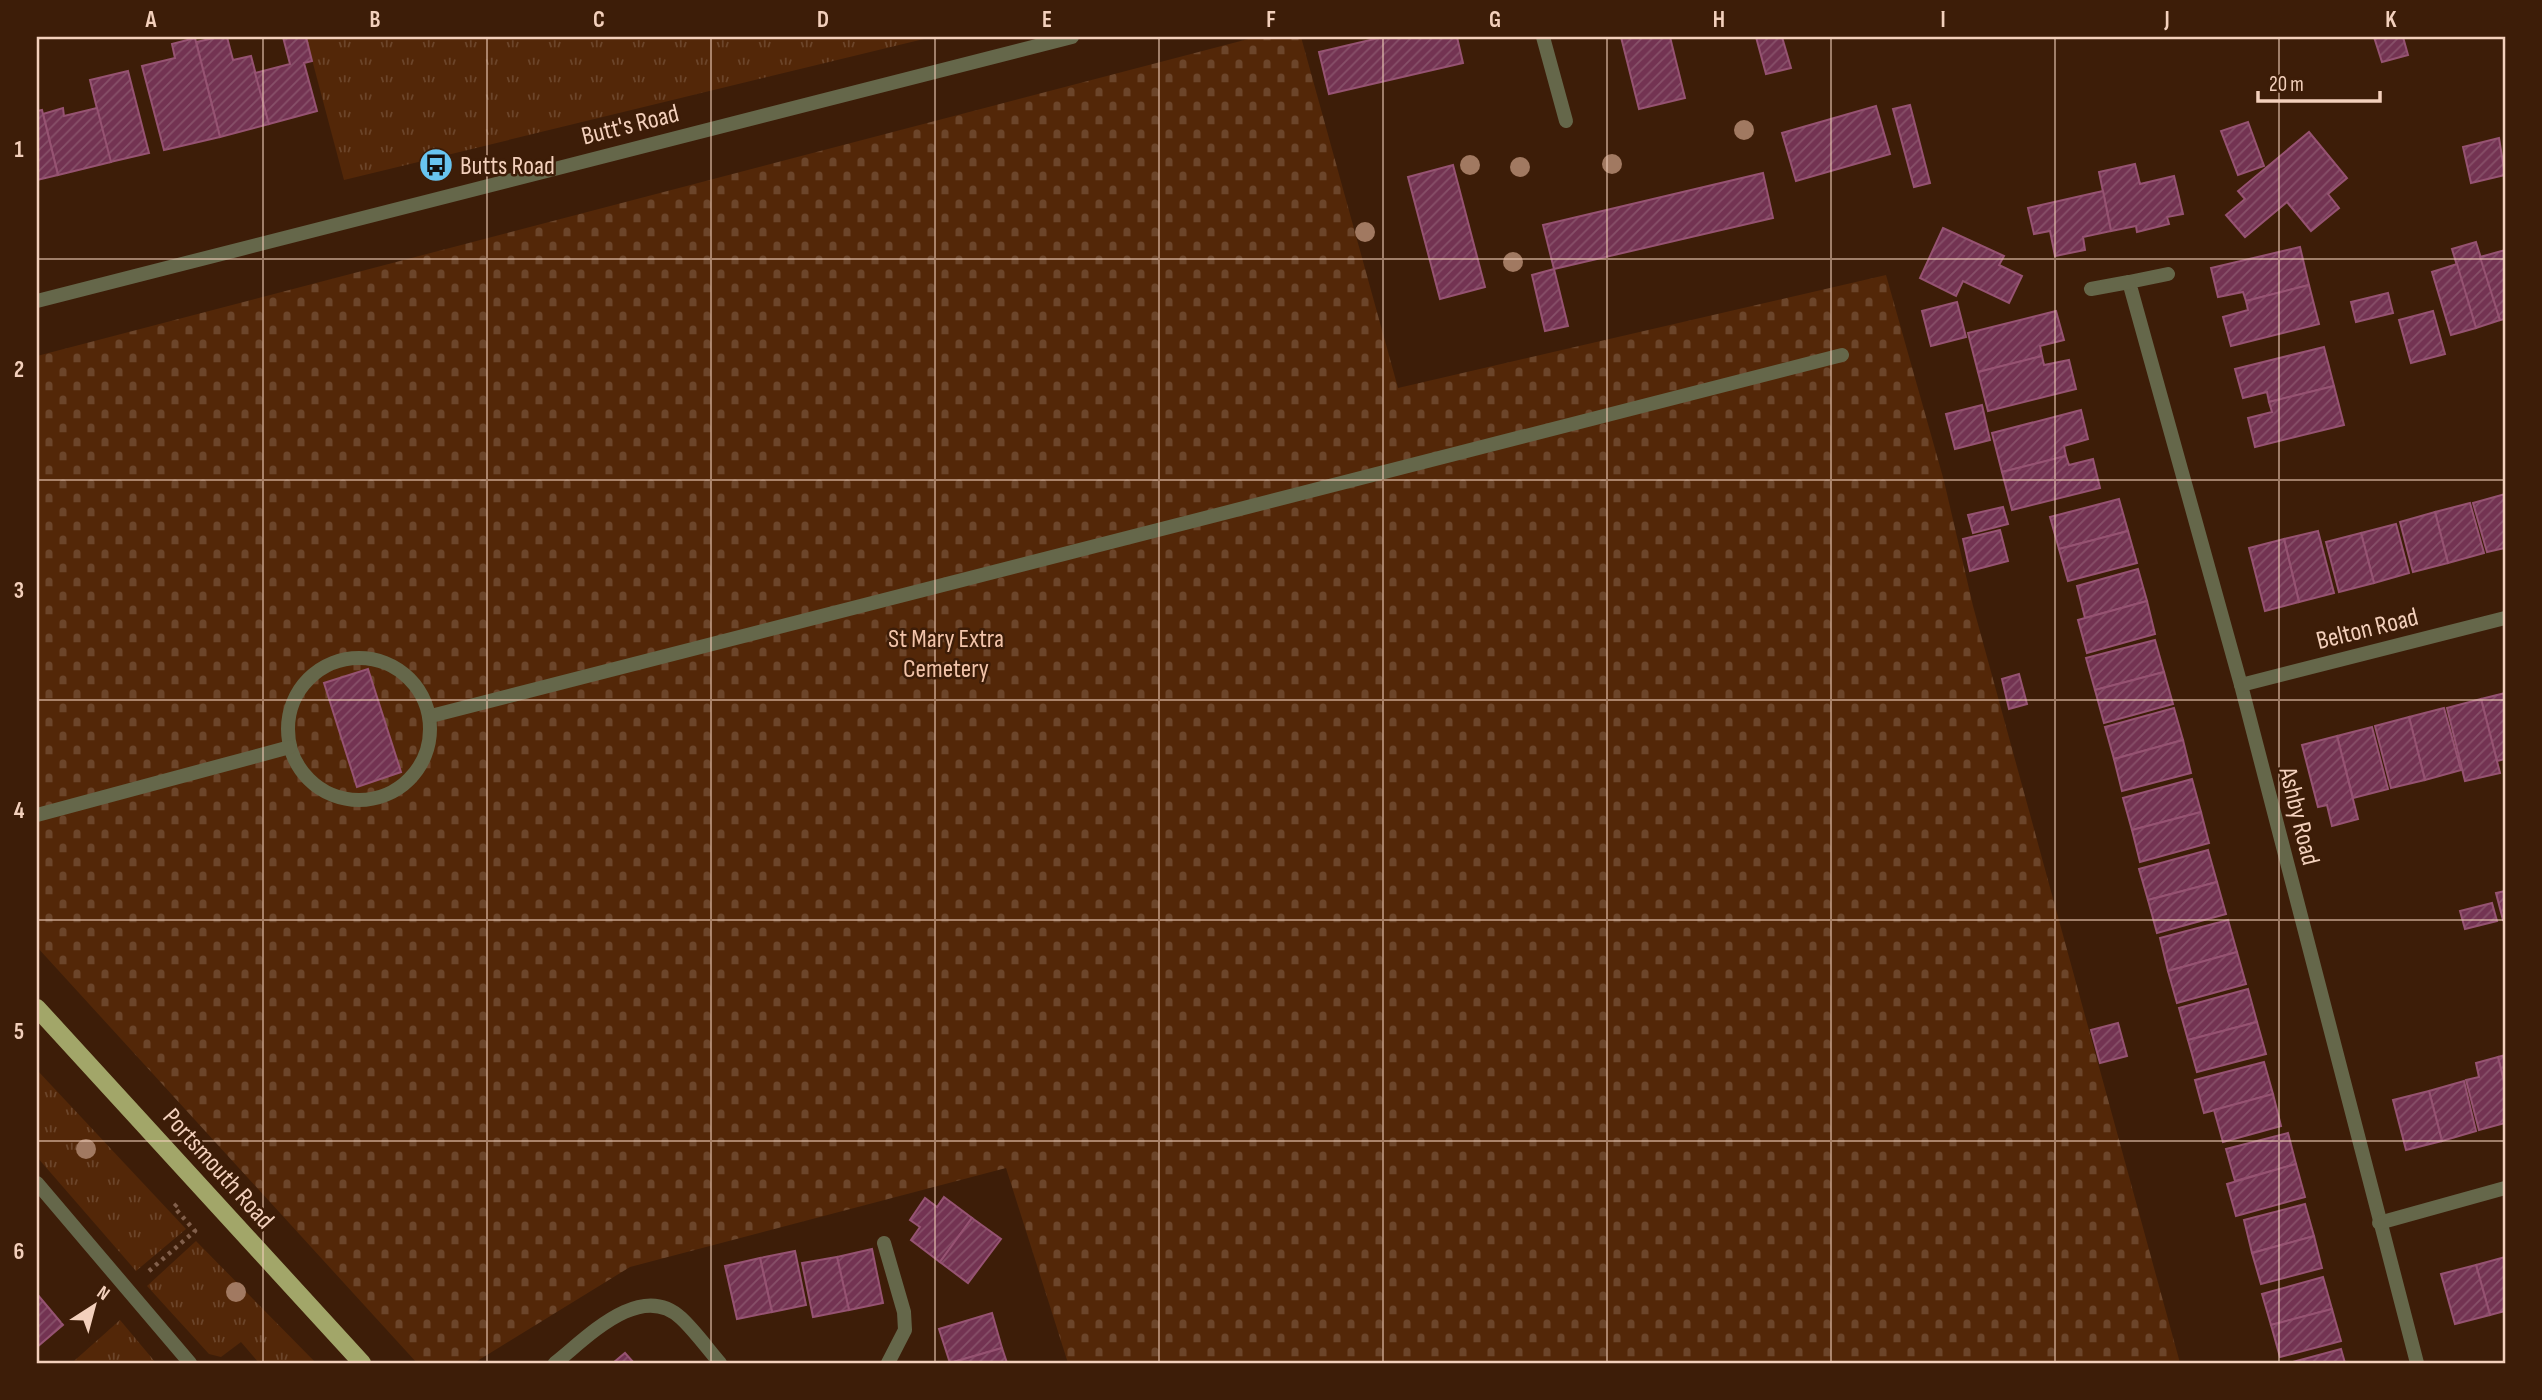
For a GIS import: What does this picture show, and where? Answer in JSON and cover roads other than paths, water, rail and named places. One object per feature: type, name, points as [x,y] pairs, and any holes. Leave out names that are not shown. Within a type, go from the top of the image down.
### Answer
[{"type":"main road","name":"Portsmouth Road","points":[[41,1020],[362,1363]]},
{"type":"street","name":"Butt's Road","points":[[37,301],[1072,37]]},
{"type":"street","points":[[1543,37],[1566,121]]},
{"type":"street","points":[[2091,289],[2168,274]]},
{"type":"street","name":"Ashby Road","points":[[2129,282],[2241,685],[2417,1363]]},
{"type":"street","points":[[431,716],[1842,355]]},
{"type":"street","name":"Belton Road","points":[[2241,685],[2505,618]]},
{"type":"street","points":[[364,658],[386,663],[404,674],[418,690],[431,716],[430,737],[423,761],[408,780],[388,794],[364,800],[340,797],[317,787],[300,769],[290,747],[288,723],[294,699],[306,681],[323,668],[343,660],[364,658]]},
{"type":"street","points":[[37,815],[290,747]]},
{"type":"street","points":[[37,1183],[190,1363]]},
{"type":"street","points":[[2379,1223],[2505,1188]]},
{"type":"street","points":[[884,1242],[904,1312],[905,1330],[888,1362]]},
{"type":"street","points":[[555,1363],[612,1319],[639,1306],[661,1307],[679,1316],[720,1363]]},
{"type":"place","name":"Butts Road","points":[[436,165]]},
{"type":"park label","name":"St Mary Extra Cemetery","points":[[946,653]]}]
